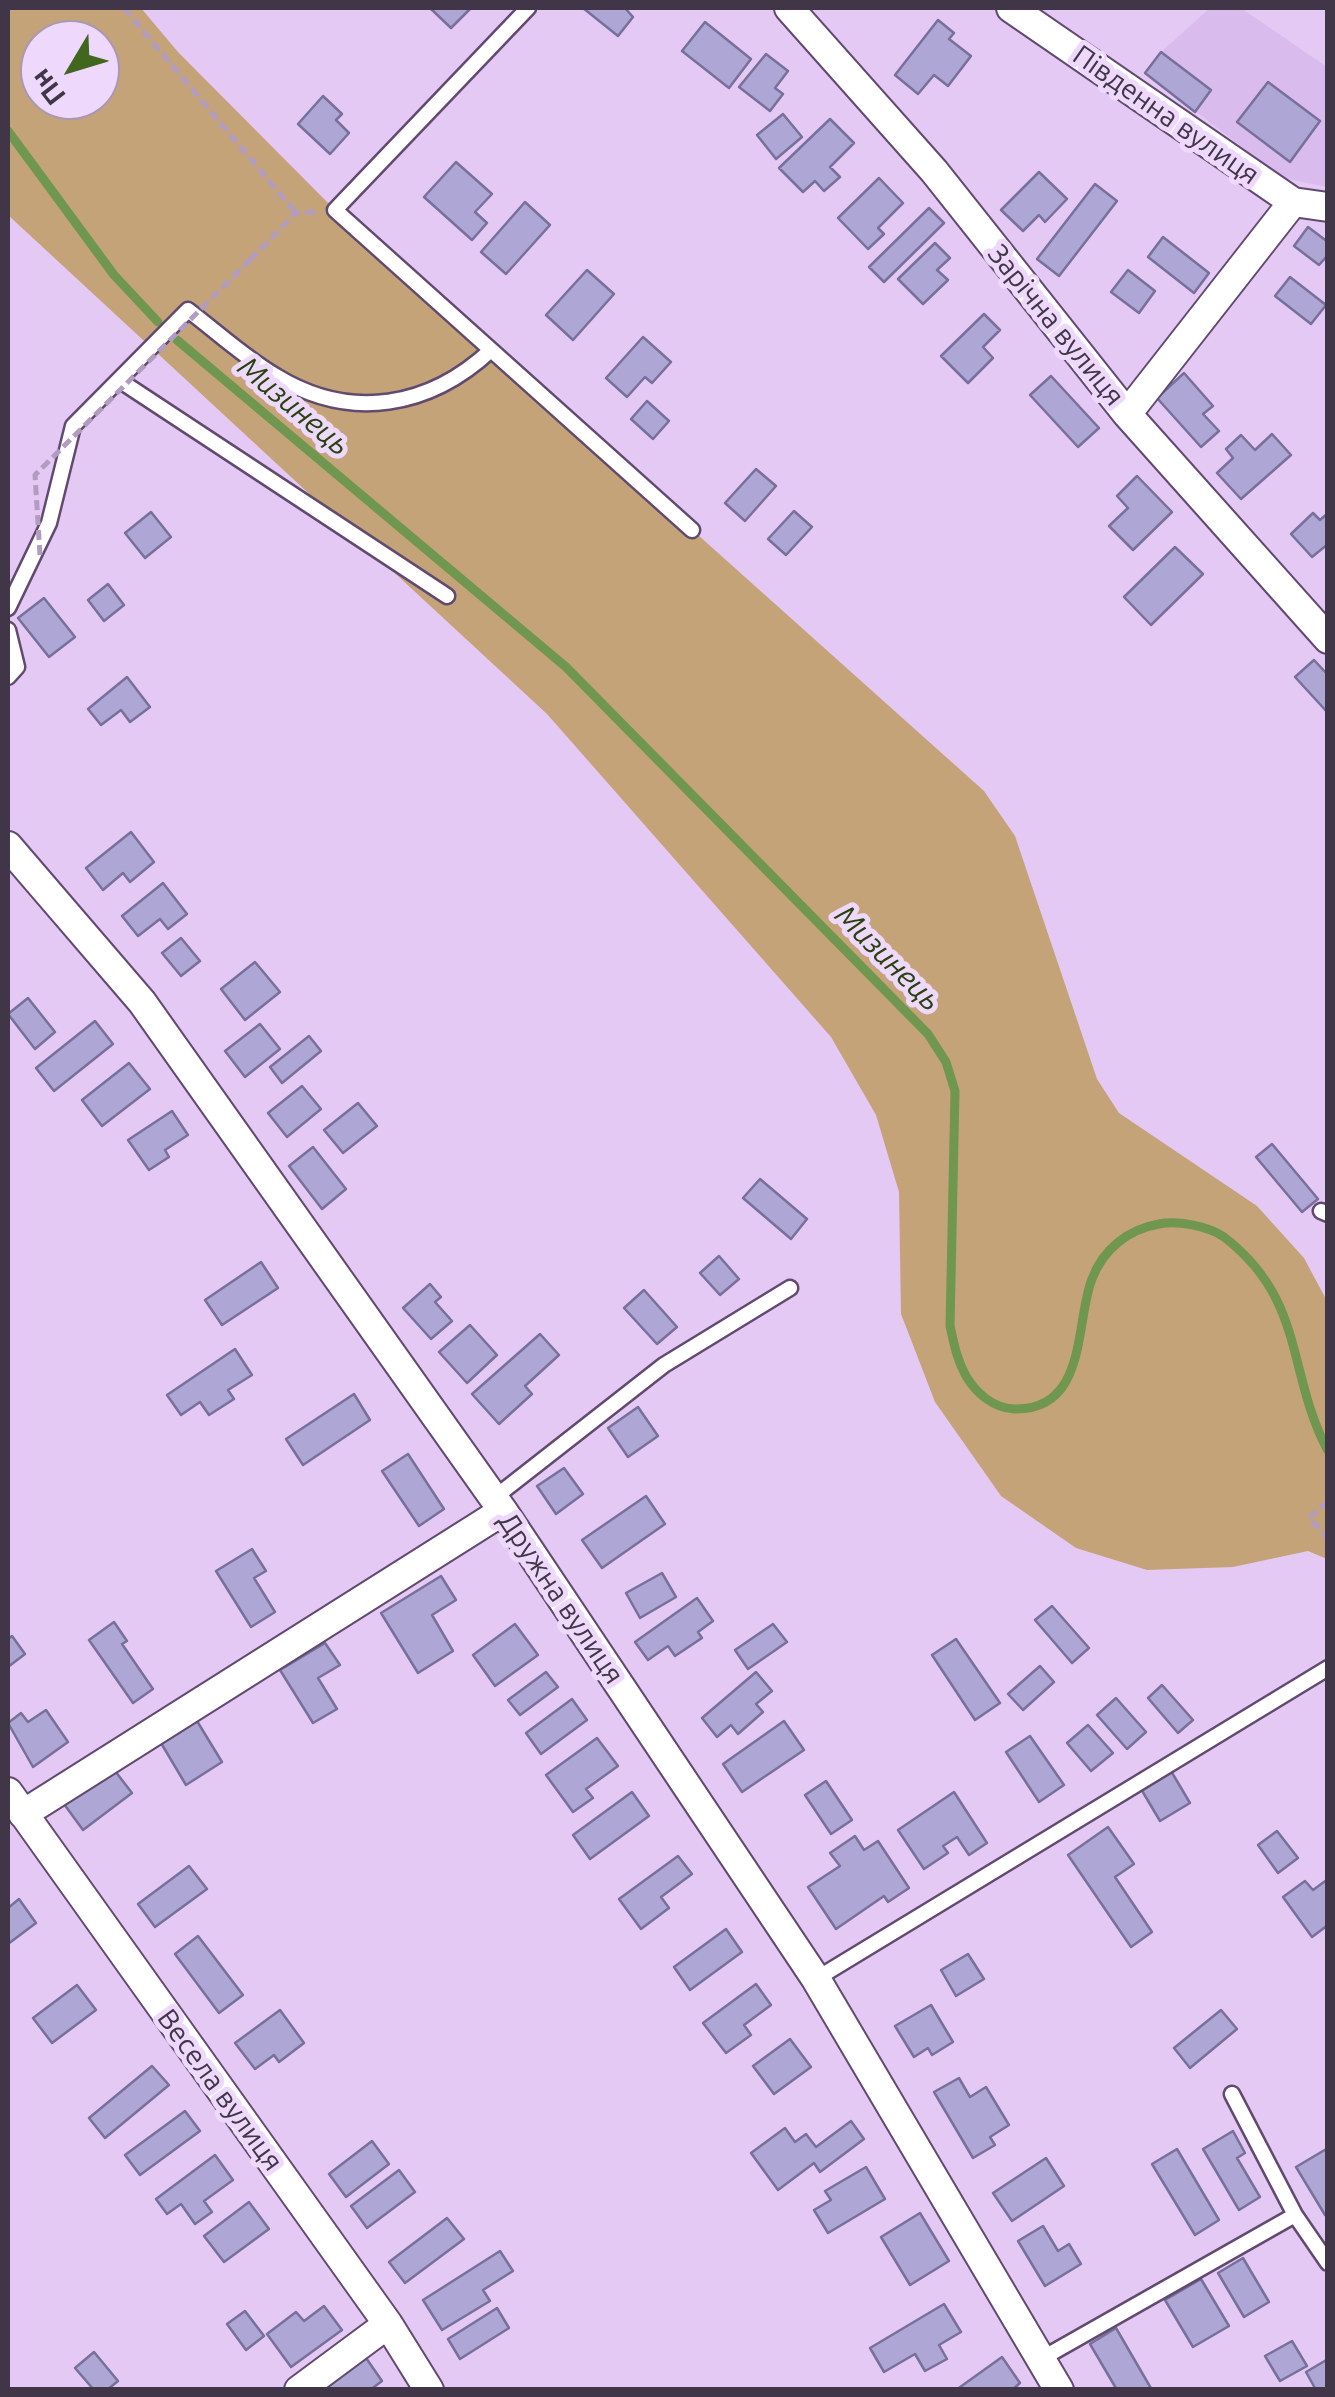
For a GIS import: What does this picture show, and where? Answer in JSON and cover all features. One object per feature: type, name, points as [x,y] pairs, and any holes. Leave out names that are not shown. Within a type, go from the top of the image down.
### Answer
[{"type":"street","name":"Південна вулиця","points":[[1010,8],[1293,202],[1328,207]]},
{"type":"street","name":"Зарічна вулиця","points":[[802,12],[1128,414],[1328,638]]},
{"type":"street","points":[[1128,414],[1293,202]]},
{"type":"street","name":"Дружна вулиця","points":[[8,846],[142,1002],[499,1505],[816,1980],[1059,2390]]},
{"type":"street","points":[[15,1803],[499,1505]]},
{"type":"street","name":"Весела вулиця","points":[[15,1803],[388,2324],[429,2390]]},
{"type":"street","points":[[299,2390],[388,2324]]},
{"type":"lane","points":[[528,8],[335,210],[692,530]]},
{"type":"lane","points":[[8,608],[48,523],[73,426],[188,310],[278,378],[328,399],[384,404],[433,392],[463,376],[490,350]]},
{"type":"lane","points":[[118,380],[447,596]]},
{"type":"lane","points":[[8,630],[17,667],[8,677]]},
{"type":"lane","points":[[499,1505],[664,1365],[790,1288]]},
{"type":"lane","points":[[816,1980],[1328,1668]]},
{"type":"lane","points":[[1232,2094],[1295,2216],[1328,2263]]},
{"type":"lane","points":[[1041,2359],[1295,2216]]},
{"type":"path","points":[[40,555],[34,475],[296,213],[124,8]]},
{"type":"path","points":[[1328,1501],[1309,1518],[1327,1536],[1328,1549]]},
{"type":"shaded area","points":[[8,8],[141,8],[178,52],[335,210],[984,791],[1015,836],[1097,1079],[1119,1113],[1257,1206],[1304,1258],[1327,1301],[1327,1559],[1308,1551],[1233,1567],[1147,1570],[1076,1548],[1001,1496],[935,1402],[901,1314],[899,1192],[876,1115],[831,1037],[547,714],[8,215]]},
{"type":"shaded area","points":[[1210,8],[1241,8],[1327,67],[1327,187],[1283,178],[1145,73],[1161,52]]},
{"type":"building","points":[[430,8],[471,8],[451,28]]},
{"type":"building","points":[[583,8],[625,8],[633,17],[618,36]]},
{"type":"building","points":[[938,20],[954,33],[949,39],[971,56],[948,86],[934,75],[918,94],[895,75]]},
{"type":"building","points":[[705,22],[751,59],[729,88],[682,51]]},
{"type":"building","points":[[1161,52],[1211,90],[1195,112],[1145,73]]},
{"type":"building","points":[[766,54],[788,71],[775,88],[783,94],[770,111],[739,87]]},
{"type":"building","points":[[1268,82],[1320,121],[1290,162],[1237,122]]},
{"type":"building","points":[[323,96],[342,114],[336,120],[349,133],[330,154],[298,124]]},
{"type":"building","points":[[783,114],[802,137],[776,159],[757,135]]},
{"type":"building","points":[[830,119],[854,143],[830,167],[840,177],[824,191],[815,181],[803,192],[779,168]]},
{"type":"building","points":[[456,162],[492,194],[475,212],[487,223],[472,240],[424,197]]},
{"type":"building","points":[[1039,172],[1067,199],[1045,222],[1039,215],[1023,231],[1001,210]]},
{"type":"building","points":[[879,178],[903,203],[878,228],[884,234],[868,249],[838,218]]},
{"type":"building","points":[[1095,184],[1117,201],[1059,276],[1037,259]]},
{"type":"building","points":[[525,202],[550,225],[506,274],[481,252]]},
{"type":"building","points":[[929,208],[944,223],[884,282],[869,267]]},
{"type":"building","points":[[1308,227],[1328,242],[1328,255],[1319,265],[1294,246]]},
{"type":"building","points":[[1163,237],[1209,273],[1194,293],[1148,257]]},
{"type":"building","points":[[935,243],[950,258],[937,270],[948,280],[923,304],[898,279]]},
{"type":"building","points":[[587,270],[614,294],[573,340],[546,315]]},
{"type":"building","points":[[1128,270],[1155,291],[1139,313],[1111,292]]},
{"type":"building","points":[[1290,277],[1326,305],[1311,324],[1275,296]]},
{"type":"building","points":[[984,314],[1000,330],[983,347],[993,358],[968,383],[941,356]]},
{"type":"building","points":[[643,337],[671,362],[652,383],[645,377],[627,397],[606,378]]},
{"type":"building","points":[[1184,373],[1213,406],[1203,414],[1219,431],[1201,447],[1157,398]]},
{"type":"building","points":[[1051,376],[1099,428],[1078,447],[1030,395]]},
{"type":"building","points":[[647,401],[669,421],[653,439],[631,419]]},
{"type":"building","points":[[1272,434],[1291,455],[1241,499],[1217,473],[1233,458],[1226,449],[1241,435],[1255,450]]},
{"type":"building","points":[[756,469],[776,486],[745,521],[725,503]]},
{"type":"building","points":[[1137,476],[1172,512],[1133,550],[1109,526],[1128,508],[1117,496]]},
{"type":"building","points":[[794,511],[812,527],[786,555],[768,539]]},
{"type":"building","points":[[151,512],[171,537],[145,558],[125,533]]},
{"type":"building","points":[[1313,513],[1320,520],[1328,513],[1328,544],[1312,557],[1291,534]]},
{"type":"building","points":[[1175,547],[1203,574],[1151,625],[1124,597]]},
{"type":"building","points":[[108,584],[124,605],[104,621],[88,600]]},
{"type":"building","points":[[44,598],[75,637],[49,657],[18,618]]},
{"type":"building","points":[[1314,660],[1328,675],[1328,713],[1295,677]]},
{"type":"building","points":[[127,677],[150,707],[130,722],[121,710],[101,725],[88,709]]},
{"type":"building","points":[[131,832],[154,862],[130,882],[123,873],[103,890],[86,868]]},
{"type":"building","points":[[163,883],[187,914],[168,929],[160,919],[138,936],[122,916]]},
{"type":"building","points":[[181,938],[200,961],[181,976],[162,953]]},
{"type":"building","points":[[255,962],[280,992],[245,1020],[221,989]]},
{"type":"building","points":[[28,998],[55,1032],[35,1049],[8,1014]]},
{"type":"building","points":[[95,1021],[113,1044],[54,1091],[36,1068]]},
{"type":"building","points":[[260,1024],[280,1049],[245,1077],[225,1051]]},
{"type":"building","points":[[309,1036],[321,1051],[282,1083],[270,1067]]},
{"type":"building","points":[[129,1063],[150,1089],[102,1126],[82,1100]]},
{"type":"building","points":[[302,1086],[321,1109],[287,1137],[268,1113]]},
{"type":"building","points":[[358,1103],[377,1126],[343,1153],[324,1130]]},
{"type":"building","points":[[172,1111],[188,1135],[165,1150],[169,1157],[149,1170],[128,1140]]},
{"type":"building","points":[[1272,1144],[1318,1199],[1302,1212],[1256,1157]]},
{"type":"building","points":[[313,1147],[346,1189],[322,1209],[289,1166]]},
{"type":"building","points":[[760,1179],[807,1219],[791,1239],[743,1198]]},
{"type":"building","points":[[719,1256],[739,1279],[720,1295],[700,1273]]},
{"type":"building","points":[[261,1262],[278,1288],[222,1325],[205,1300]]},
{"type":"building","points":[[430,1284],[441,1297],[435,1302],[452,1321],[431,1339],[403,1308]]},
{"type":"building","points":[[644,1290],[677,1327],[657,1344],[624,1308]]},
{"type":"building","points":[[470,1325],[497,1355],[467,1383],[439,1352]]},
{"type":"building","points":[[540,1334],[559,1355],[525,1386],[532,1394],[499,1424],[472,1394]]},
{"type":"building","points":[[235,1349],[252,1375],[228,1390],[234,1399],[209,1415],[200,1402],[181,1415],[167,1395]]},
{"type":"building","points":[[354,1394],[370,1420],[303,1465],[286,1439]]},
{"type":"building","points":[[638,1407],[658,1436],[628,1457],[608,1428]]},
{"type":"building","points":[[408,1454],[444,1509],[419,1526],[382,1471]]},
{"type":"building","points":[[564,1468],[583,1494],[556,1514],[537,1486]]},
{"type":"building","points":[[646,1496],[665,1524],[602,1568],[582,1540]]},
{"type":"building","points":[[252,1549],[266,1571],[254,1578],[275,1612],[251,1627],[216,1571]]},
{"type":"building","points":[[662,1573],[676,1597],[640,1618],[626,1593]]},
{"type":"building","points":[[441,1576],[456,1600],[432,1615],[453,1651],[418,1673],[381,1613]]},
{"type":"building","points":[[697,1598],[713,1621],[698,1632],[702,1638],[675,1656],[668,1646],[648,1660],[635,1642]]},
{"type":"building","points":[[1052,1606],[1089,1648],[1072,1663],[1035,1620]]},
{"type":"building","points":[[114,1622],[127,1641],[122,1644],[153,1689],[133,1703],[89,1640]]},
{"type":"building","points":[[515,1624],[538,1655],[495,1686],[473,1655]]},
{"type":"building","points":[[773,1624],[787,1642],[748,1669],[735,1650]]},
{"type":"building","points":[[12,1636],[25,1654],[8,1667],[8,1639]]},
{"type":"building","points":[[956,1639],[1000,1703],[975,1720],[932,1655]]},
{"type":"building","points":[[325,1643],[340,1665],[318,1678],[337,1709],[313,1723],[280,1670]]},
{"type":"building","points":[[1040,1666],[1054,1682],[1023,1710],[1008,1694]]},
{"type":"building","points":[[546,1672],[558,1687],[520,1715],[508,1700]]},
{"type":"building","points":[[756,1672],[772,1691],[756,1704],[763,1712],[738,1734],[731,1725],[717,1737],[702,1718]]},
{"type":"building","points":[[1162,1685],[1193,1720],[1178,1733],[1148,1698]]},
{"type":"building","points":[[1116,1698],[1146,1732],[1127,1749],[1097,1715]]},
{"type":"building","points":[[572,1699],[587,1720],[541,1754],[526,1733]]},
{"type":"building","points":[[46,1710],[68,1742],[33,1767],[8,1723],[21,1713],[28,1722]]},
{"type":"building","points":[[197,1721],[222,1762],[186,1785],[161,1743]]},
{"type":"building","points":[[784,1721],[804,1750],[742,1792],[723,1764]]},
{"type":"building","points":[[1088,1725],[1113,1753],[1091,1771],[1067,1743]]},
{"type":"building","points":[[1030,1736],[1064,1785],[1039,1802],[1006,1752]]},
{"type":"building","points":[[597,1738],[618,1766],[586,1789],[593,1798],[573,1812],[546,1775]]},
{"type":"building","points":[[112,1767],[132,1793],[83,1830],[64,1804]]},
{"type":"building","points":[[1171,1771],[1190,1803],[1160,1821],[1141,1789]]},
{"type":"building","points":[[826,1781],[852,1820],[831,1834],[805,1795]]},
{"type":"building","points":[[632,1792],[649,1816],[590,1859],[573,1835]]},
{"type":"building","points":[[954,1792],[987,1843],[969,1855],[957,1837],[943,1846],[948,1853],[924,1869],[898,1830]]},
{"type":"building","points":[[1108,1827],[1134,1864],[1115,1877],[1152,1932],[1131,1947],[1068,1855]]},
{"type":"building","points":[[1277,1831],[1298,1858],[1278,1873],[1258,1845]]},
{"type":"building","points":[[855,1836],[864,1850],[878,1841],[909,1888],[888,1902],[884,1896],[836,1929],[808,1887],[840,1866],[830,1853]]},
{"type":"building","points":[[678,1856],[692,1874],[661,1897],[669,1908],[641,1929],[619,1899]]},
{"type":"building","points":[[189,1866],[207,1889],[155,1927],[138,1904]]},
{"type":"building","points":[[1328,1879],[1328,1925],[1312,1937],[1283,1897],[1305,1881],[1313,1890]]},
{"type":"building","points":[[19,1899],[36,1923],[8,1944],[8,1908]]},
{"type":"building","points":[[726,1929],[742,1952],[690,1990],[674,1967]]},
{"type":"building","points":[[198,1936],[243,1995],[219,2013],[175,1954]]},
{"type":"building","points":[[968,1954],[984,1979],[956,1996],[941,1970]]},
{"type":"building","points":[[756,1984],[771,2005],[744,2025],[751,2035],[726,2053],[703,2023]]},
{"type":"building","points":[[77,1985],[96,2010],[52,2043],[33,2018]]},
{"type":"building","points":[[931,2005],[953,2042],[932,2055],[928,2048],[914,2057],[895,2026]]},
{"type":"building","points":[[280,2010],[304,2043],[279,2062],[274,2055],[255,2069],[235,2043]]},
{"type":"building","points":[[1221,2010],[1237,2029],[1190,2068],[1174,2048]]},
{"type":"building","points":[[790,2039],[811,2067],[774,2094],[753,2066]]},
{"type":"building","points":[[152,2066],[169,2085],[105,2138],[89,2118]]},
{"type":"building","points":[[959,2078],[970,2097],[986,2087],[1009,2125],[990,2137],[995,2145],[973,2158],[934,2092]]},
{"type":"building","points":[[185,2111],[200,2131],[140,2175],[125,2155]]},
{"type":"building","points":[[851,2121],[864,2139],[820,2172],[814,2163],[778,2190],[751,2153],[785,2128],[795,2142],[806,2134],[816,2147]]},
{"type":"building","points":[[1233,2131],[1245,2153],[1237,2158],[1260,2197],[1239,2210],[1203,2149]]},
{"type":"building","points":[[372,2141],[389,2164],[346,2197],[329,2174]]},
{"type":"building","points":[[1328,2148],[1328,2214],[1325,2215],[1296,2167]]},
{"type":"building","points":[[1177,2149],[1219,2220],[1195,2235],[1152,2164]]},
{"type":"building","points":[[215,2155],[233,2180],[204,2201],[212,2212],[195,2224],[181,2204],[167,2214],[156,2199]]},
{"type":"building","points":[[1046,2158],[1064,2186],[1012,2221],[993,2193]]},
{"type":"building","points":[[866,2167],[885,2199],[828,2233],[814,2210],[831,2200],[825,2191]]},
{"type":"building","points":[[399,2170],[415,2192],[367,2228],[351,2206]]},
{"type":"building","points":[[249,2202],[269,2229],[224,2262],[204,2236]]},
{"type":"building","points":[[920,2213],[949,2261],[910,2285],[881,2237]]},
{"type":"building","points":[[447,2218],[464,2239],[405,2283],[389,2262]]},
{"type":"building","points":[[1043,2226],[1058,2251],[1069,2244],[1081,2264],[1045,2286],[1018,2241]]},
{"type":"building","points":[[500,2251],[513,2271],[483,2290],[490,2301],[442,2330],[423,2300]]},
{"type":"building","points":[[1243,2258],[1269,2302],[1244,2317],[1218,2273]]},
{"type":"building","points":[[1201,2279],[1229,2326],[1193,2347],[1165,2300]]},
{"type":"building","points":[[944,2304],[961,2332],[939,2345],[947,2359],[925,2371],[915,2354],[884,2372],[870,2348]]},
{"type":"building","points":[[324,2306],[342,2330],[291,2367],[267,2334],[296,2312],[304,2321]]},
{"type":"building","points":[[497,2308],[509,2328],[460,2359],[448,2339]]},
{"type":"building","points":[[245,2311],[264,2336],[246,2350],[227,2324]]},
{"type":"building","points":[[1116,2328],[1152,2390],[1117,2390],[1090,2344]]},
{"type":"building","points":[[1292,2341],[1307,2366],[1280,2381],[1265,2356]]},
{"type":"building","points":[[94,2352],[118,2381],[107,2390],[94,2390],[75,2368]]},
{"type":"building","points":[[364,2355],[382,2381],[370,2390],[317,2390]]},
{"type":"building","points":[[1002,2357],[1020,2383],[1012,2390],[956,2390]]},
{"type":"building","points":[[1328,2359],[1328,2390],[1316,2390],[1306,2372]]},
{"type":"waterway","name":"Мизинець","points":[[8,131],[114,275],[158,322]]},
{"type":"waterway","name":"Мизинець","points":[[177,340],[566,667],[928,1034],[946,1062],[955,1091],[950,1326],[963,1370],[980,1394],[992,1403],[1014,1409],[1038,1406],[1055,1395],[1067,1380],[1092,1279],[1103,1258],[1137,1230],[1166,1223],[1192,1225],[1224,1237],[1269,1286],[1282,1312],[1315,1422],[1328,1451]]}]
